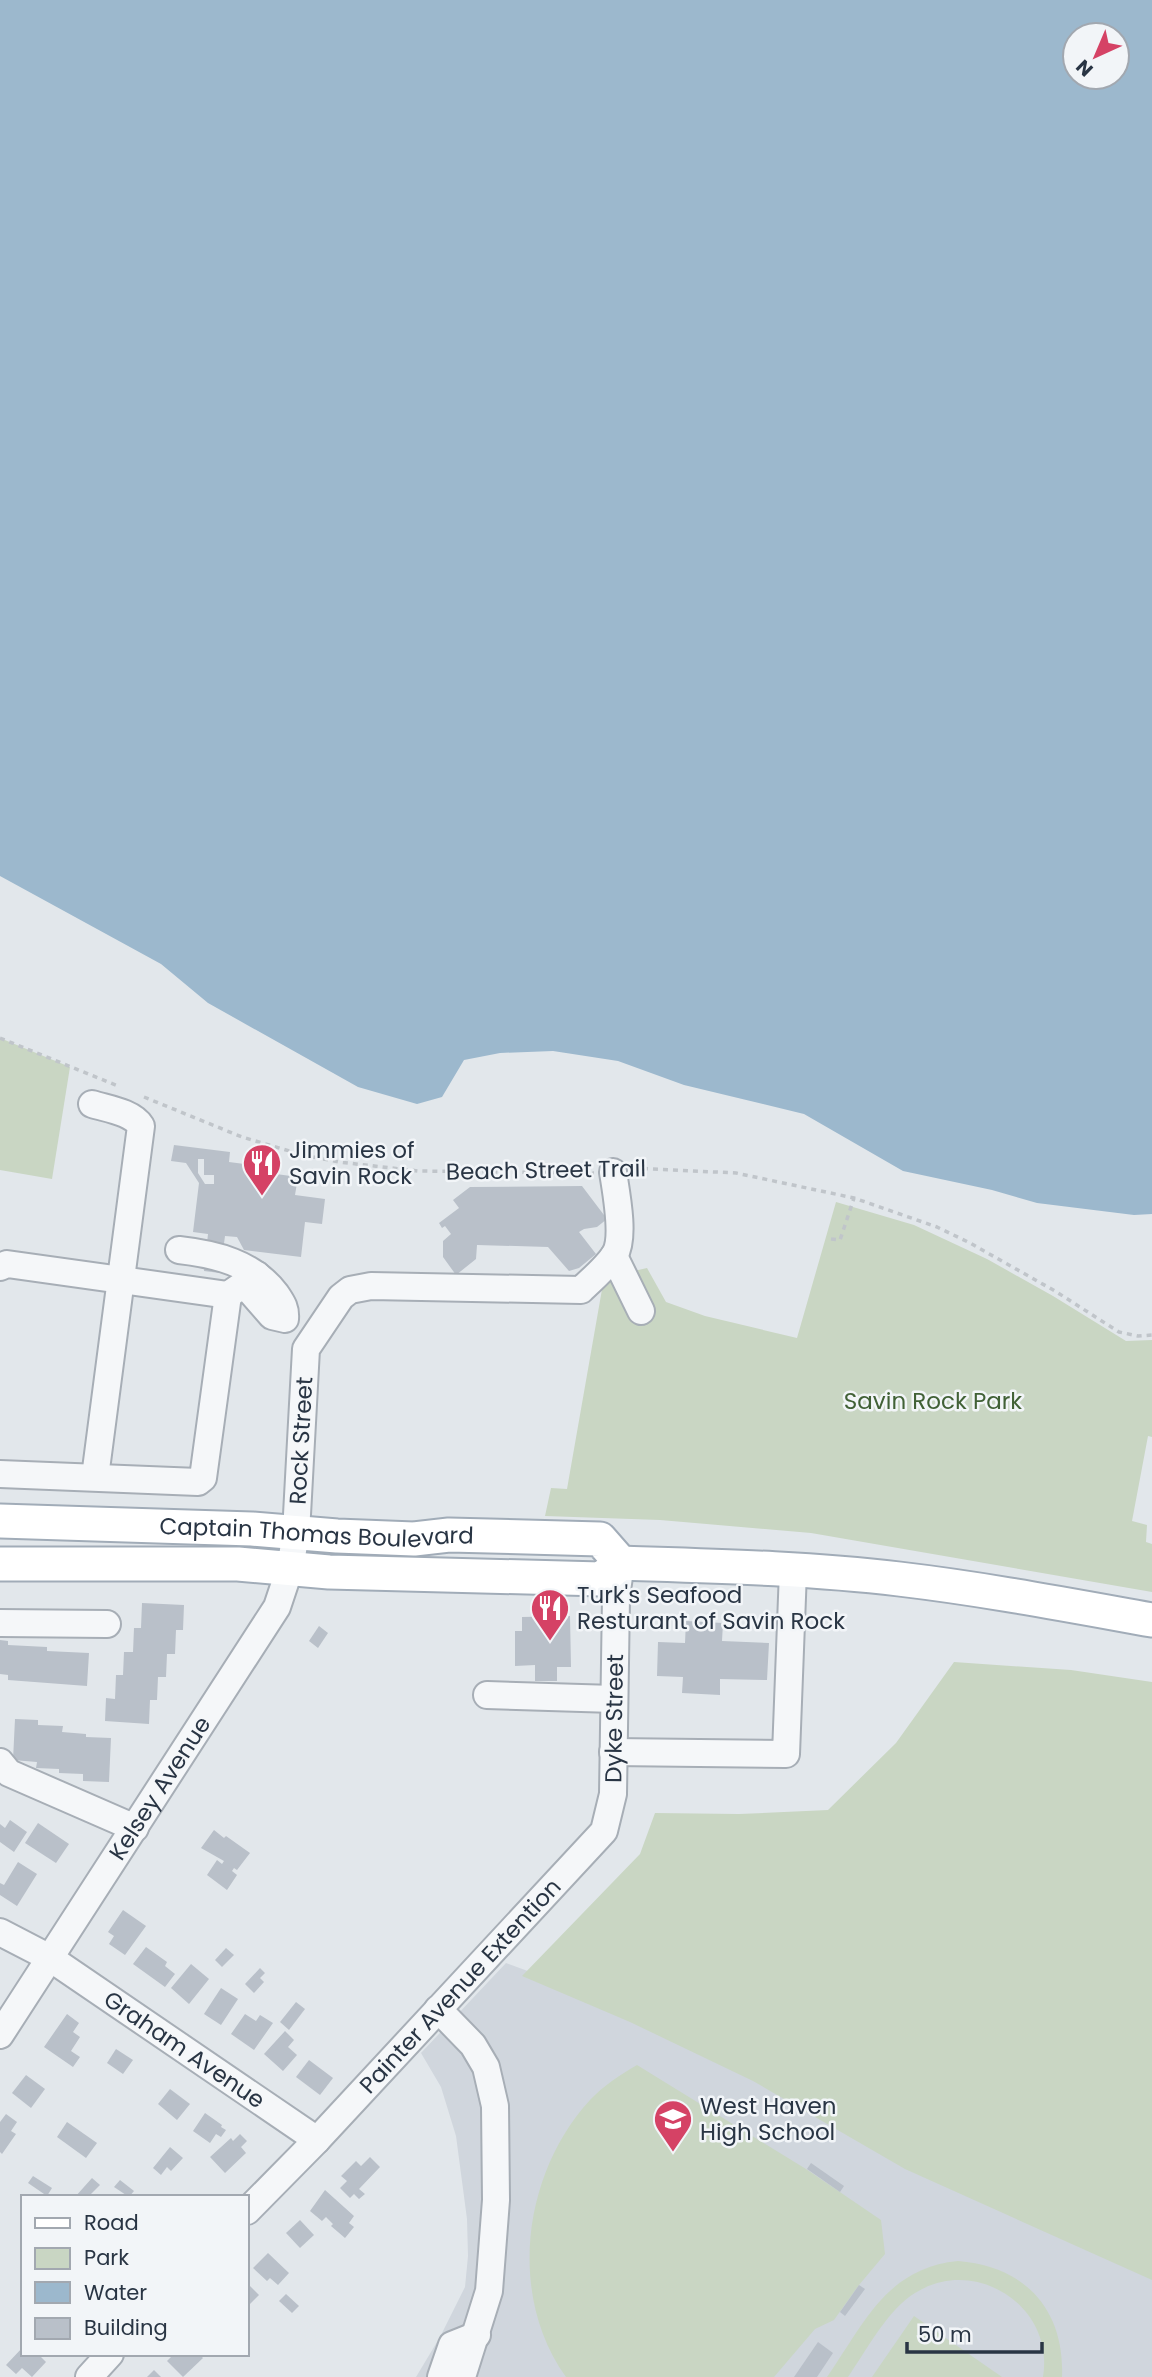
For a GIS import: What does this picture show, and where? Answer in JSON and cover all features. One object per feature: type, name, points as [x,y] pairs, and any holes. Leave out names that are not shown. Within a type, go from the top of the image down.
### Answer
[{"type":"main road","name":"Captain Thomas Boulevard","points":[[0,1521],[414,1539],[449,1535],[600,1539],[621,1563],[601,1579],[342,1572],[238,1564],[0,1564]]},
{"type":"main road","points":[[621,1563],[896,1578],[1152,1620]]},
{"type":"street","points":[[92,1104],[128,1115],[136,1119],[141,1126],[95,1477]]},
{"type":"street","points":[[0,1267],[7,1264],[120,1280],[243,1285],[274,1291],[285,1308],[285,1319],[306,1349],[341,1297],[360,1287],[581,1290],[614,1256],[618,1246],[613,1172]]},
{"type":"street","points":[[0,1474],[198,1482],[203,1478],[243,1285],[228,1259],[179,1250]]},
{"type":"street","points":[[614,1256],[642,1311]]},
{"type":"street","name":"Rock Street","points":[[296,1533],[306,1349]]},
{"type":"street","name":"Kelsey Avenue","points":[[0,2035],[277,1607],[290,1569],[296,1533]]},
{"type":"street","name":"Dyke Street","points":[[604,1830],[613,1794],[616,1597],[621,1563]]},
{"type":"street","points":[[613,1752],[786,1754],[793,1571]]},
{"type":"street","points":[[0,1623],[107,1624]]},
{"type":"street","points":[[487,1695],[614,1699]]},
{"type":"street","points":[[0,1762],[9,1773],[135,1828]]},
{"type":"street","name":"Painter Avenue Extention","points":[[248,2210],[317,2140],[604,1830]]},
{"type":"street","name":"Graham Avenue","points":[[0,1932],[50,1958],[317,2140]]},
{"type":"street","points":[[438,2009],[473,2045],[486,2067],[495,2106],[494,2244],[489,2291],[462,2377]]},
{"type":"street","points":[[441,2377],[452,2346],[477,2335]]},
{"type":"street","points":[[89,2377],[108,2356]]},
{"type":"path","points":[[0,1038],[118,1087]]},
{"type":"path","name":"Beach Street Trail","points":[[142,1097],[242,1137],[303,1155],[339,1162],[418,1171],[613,1172],[637,1167],[710,1170],[789,1183],[854,1198],[937,1227],[970,1243],[1055,1291],[1119,1332],[1138,1336],[1152,1335]]},
{"type":"path","points":[[831,1238],[840,1240],[854,1198]]},
{"type":"shaded area","name":"West Haven High School","points":[[506,1963],[574,1988],[1152,2276],[1152,2377],[416,2377],[465,2287],[468,2256],[467,2219],[456,2136],[441,2087],[421,2053]]},
{"type":"green space","points":[[0,1038],[70,1067],[52,1179],[0,1170]]},
{"type":"green space","name":"Savin Rock Park","points":[[836,1202],[914,1225],[987,1259],[1126,1341],[1152,1340],[1152,1437],[1148,1436],[1132,1521],[1147,1525],[1146,1542],[1152,1544],[1152,1592],[811,1533],[660,1520],[545,1516],[551,1488],[567,1489],[604,1278],[647,1268],[666,1302],[705,1316],[797,1338]]},
{"type":"green space","points":[[954,1662],[1071,1670],[1152,1682],[1152,2280],[905,2169],[753,2081],[630,2022],[522,1976],[640,1854],[655,1813],[739,1814],[828,1810],[896,1743]]},
{"type":"green space","points":[[637,2065],[806,2169],[881,2220],[885,2254],[834,2320],[815,2329],[774,2377],[566,2377],[547,2345],[535,2309],[530,2273],[531,2235],[537,2198],[567,2129],[595,2095]]},
{"type":"green space","points":[[958,2261],[1003,2272],[1021,2282],[1036,2296],[1048,2312],[1056,2331],[1061,2353],[1062,2377],[1043,2377],[1043,2351],[1036,2329],[1024,2309],[1006,2294],[985,2284],[962,2280],[938,2283],[905,2300],[887,2320],[848,2377],[827,2377],[866,2319],[895,2287],[912,2275],[933,2266]]},
{"type":"green space","points":[[914,2316],[1002,2377],[872,2377]]},
{"type":"water","points":[[0,0],[1152,0],[1152,1214],[1134,1215],[1037,1203],[992,1190],[903,1171],[804,1114],[684,1085],[618,1061],[553,1051],[500,1053],[464,1060],[442,1097],[417,1104],[358,1087],[208,1003],[161,964],[0,876]]},
{"type":"building","points":[[174,1145],[230,1152],[229,1162],[277,1168],[276,1174],[298,1177],[295,1195],[325,1199],[322,1224],[305,1222],[301,1257],[244,1250],[237,1237],[225,1236],[220,1273],[204,1271],[208,1234],[193,1232],[199,1183],[186,1163],[171,1161]],"holes":[[[198,1159],[204,1159],[204,1175],[214,1175],[214,1184],[205,1184],[198,1173]]]},
{"type":"building","points":[[582,1186],[607,1219],[597,1227],[579,1232],[596,1254],[579,1268],[569,1271],[548,1247],[477,1245],[476,1259],[456,1275],[443,1257],[443,1241],[451,1234],[439,1223],[459,1208],[453,1200],[470,1187]]},
{"type":"building","points":[[142,1603],[184,1605],[183,1630],[176,1630],[175,1654],[167,1654],[166,1677],[158,1677],[157,1700],[150,1700],[149,1724],[105,1721],[106,1698],[115,1699],[116,1675],[123,1675],[124,1652],[133,1652],[134,1628],[141,1628]]},
{"type":"building","points":[[570,1616],[571,1667],[557,1667],[557,1681],[535,1681],[535,1665],[515,1666],[515,1631],[522,1631],[522,1617]]},
{"type":"building","points":[[686,1621],[723,1623],[722,1641],[769,1643],[767,1680],[720,1679],[720,1695],[682,1693],[683,1677],[657,1676],[658,1642],[685,1643]]},
{"type":"building","points":[[319,1626],[328,1633],[318,1648],[309,1641]]},
{"type":"building","points":[[0,1640],[8,1641],[8,1645],[47,1647],[47,1651],[89,1653],[87,1686],[8,1680],[8,1675],[0,1674]]},
{"type":"building","points":[[15,1719],[38,1720],[38,1725],[63,1726],[62,1732],[86,1734],[86,1737],[111,1738],[109,1782],[83,1781],[83,1774],[59,1773],[59,1769],[36,1768],[37,1762],[13,1760]]},
{"type":"building","points":[[10,1820],[27,1832],[14,1852],[0,1842],[0,1824],[5,1828]]},
{"type":"building","points":[[38,1823],[69,1844],[56,1863],[25,1843]]},
{"type":"building","points":[[214,1830],[250,1853],[237,1870],[234,1868],[232,1871],[237,1875],[227,1890],[207,1875],[217,1860],[222,1864],[224,1861],[201,1848]]},
{"type":"building","points":[[18,1862],[37,1874],[17,1906],[0,1895],[0,1883],[4,1885]]},
{"type":"building","points":[[123,1910],[146,1926],[125,1955],[109,1944],[114,1936],[108,1932]]},
{"type":"building","points":[[146,1947],[167,1962],[165,1966],[175,1974],[165,1987],[133,1964]]},
{"type":"building","points":[[226,1948],[234,1955],[222,1967],[215,1960]]},
{"type":"building","points":[[191,1964],[209,1979],[189,2004],[171,1988]]},
{"type":"building","points":[[260,1968],[265,1973],[260,1978],[264,1982],[254,1993],[245,1984]]},
{"type":"building","points":[[221,1988],[238,1999],[221,2025],[204,2014]]},
{"type":"building","points":[[296,2002],[305,2009],[289,2030],[280,2022]]},
{"type":"building","points":[[67,2014],[79,2023],[73,2032],[80,2037],[71,2051],[80,2057],[73,2067],[44,2047]]},
{"type":"building","points":[[245,2014],[256,2021],[260,2015],[273,2023],[254,2050],[231,2034]]},
{"type":"building","points":[[285,2031],[294,2040],[288,2047],[297,2055],[283,2071],[264,2054]]},
{"type":"building","points":[[116,2049],[133,2060],[123,2074],[107,2063]]},
{"type":"building","points":[[309,2060],[333,2078],[320,2095],[296,2077]]},
{"type":"building","points":[[26,2075],[45,2089],[31,2108],[12,2093]]},
{"type":"building","points":[[170,2089],[190,2104],[177,2120],[158,2104]]},
{"type":"building","points":[[205,2113],[226,2130],[221,2137],[216,2134],[210,2143],[193,2131]]},
{"type":"building","points":[[6,2114],[17,2122],[11,2131],[16,2134],[2,2154],[0,2122]]},
{"type":"building","points":[[67,2122],[97,2143],[86,2158],[57,2137]]},
{"type":"building","points":[[240,2134],[247,2141],[241,2147],[246,2153],[225,2173],[210,2157],[231,2138],[233,2141]]},
{"type":"building","points":[[170,2147],[183,2158],[171,2171],[167,2167],[161,2175],[153,2168]]},
{"type":"building","points":[[370,2157],[380,2167],[359,2189],[365,2194],[359,2199],[354,2194],[350,2198],[340,2188],[347,2181],[341,2176],[356,2161],[361,2166]]},
{"type":"building","points":[[811,2163],[844,2186],[840,2192],[807,2169]]},
{"type":"building","points":[[33,2176],[52,2188],[46,2195],[28,2183]]},
{"type":"building","points":[[92,2178],[100,2185],[90,2195],[77,2195]]},
{"type":"building","points":[[120,2180],[134,2191],[126,2195],[114,2187]]},
{"type":"building","points":[[325,2190],[354,2216],[349,2223],[354,2227],[345,2238],[331,2226],[333,2224],[326,2217],[322,2221],[310,2211]]},
{"type":"building","points":[[300,2220],[314,2235],[300,2248],[286,2233]]},
{"type":"building","points":[[268,2253],[289,2273],[278,2285],[270,2278],[267,2281],[253,2268]]},
{"type":"building","points":[[248,2284],[259,2295],[248,2306]]},
{"type":"building","points":[[859,2285],[865,2289],[845,2316],[840,2312]]},
{"type":"building","points":[[286,2294],[299,2306],[292,2313],[279,2301]]},
{"type":"building","points":[[818,2342],[833,2353],[817,2377],[794,2377]]},
{"type":"building","points":[[21,2349],[21,2356],[40,2356],[46,2362],[32,2377],[22,2368],[16,2374],[6,2365]]},
{"type":"building","points":[[172,2356],[203,2358],[183,2377],[167,2361]]},
{"type":"building","points":[[154,2370],[161,2377],[147,2377]]},
{"type":"place","name":"Jimmies of Savin Rock","points":[[262,1197]]},
{"type":"place","name":"Turk's Seafood Resturant of Savin Rock","points":[[550,1642]]},
{"type":"place","name":"West Haven High School","points":[[673,2153]]}]
